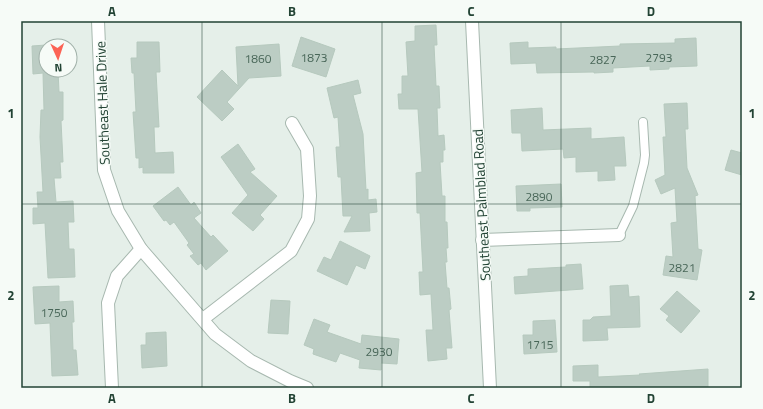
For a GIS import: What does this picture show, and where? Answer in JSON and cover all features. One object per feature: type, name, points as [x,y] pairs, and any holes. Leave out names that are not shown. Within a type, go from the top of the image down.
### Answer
[{"type":"street","name":"Southeast Hale Drive","points":[[98,21],[104,170],[118,211],[141,249],[215,334],[251,360],[290,381],[307,388]]},
{"type":"street","name":"Southeast Palmblad Road","points":[[472,21],[490,388]]},
{"type":"street","points":[[203,319],[291,251],[308,219],[310,196],[307,149],[292,123]]},
{"type":"street","points":[[482,240],[619,235]]},
{"type":"street","points":[[112,388],[108,303],[117,276],[141,249]]},
{"type":"lane","points":[[619,235],[633,206],[644,163],[644,122]]},
{"type":"building","points":[[436,25],[437,45],[434,45],[436,86],[439,86],[440,108],[437,108],[438,136],[444,135],[445,150],[443,150],[443,162],[440,162],[442,196],[445,196],[445,222],[447,222],[448,248],[446,248],[447,262],[445,262],[447,288],[449,288],[451,309],[449,310],[452,348],[446,348],[447,359],[428,361],[426,330],[433,330],[431,294],[420,295],[419,272],[423,272],[420,213],[417,213],[416,173],[422,172],[418,109],[399,109],[398,94],[402,94],[402,76],[408,76],[406,42],[415,41],[415,26]]},
{"type":"building","points":[[301,37],[335,49],[326,77],[292,66]]},
{"type":"building","points":[[696,38],[697,66],[669,67],[669,69],[650,70],[650,66],[613,68],[613,72],[594,73],[537,73],[536,63],[511,64],[510,43],[528,42],[528,48],[556,47],[556,49],[620,46],[620,44],[675,43],[675,39]]},
{"type":"building","points":[[137,42],[159,42],[160,72],[156,72],[159,127],[154,127],[155,153],[173,152],[174,173],[143,173],[143,167],[139,168],[139,158],[136,158],[133,112],[136,112],[134,73],[132,73],[131,58],[137,58]]},
{"type":"building","points":[[279,44],[281,76],[249,78],[227,102],[234,109],[222,121],[197,97],[222,70],[238,86],[236,47]]},
{"type":"building","points":[[32,46],[38,46],[38,74],[33,74]]},
{"type":"building","points":[[43,78],[58,78],[59,92],[63,92],[63,120],[61,121],[63,162],[60,162],[61,178],[54,178],[56,202],[73,201],[74,222],[68,222],[69,249],[74,249],[75,277],[48,278],[45,223],[33,224],[33,208],[38,208],[37,192],[43,192],[40,137],[41,110],[44,110]]},
{"type":"building","points":[[358,80],[361,93],[353,95],[363,134],[366,190],[368,189],[368,200],[376,199],[377,212],[369,213],[370,231],[344,232],[352,216],[343,216],[341,177],[338,177],[336,147],[340,147],[338,117],[334,118],[327,88]]},
{"type":"building","points":[[687,103],[688,129],[685,129],[687,168],[698,195],[695,196],[698,249],[702,250],[697,280],[663,275],[666,256],[673,257],[671,223],[677,222],[675,188],[661,194],[655,180],[665,175],[663,137],[666,137],[664,104]]},
{"type":"building","points":[[542,108],[543,130],[591,128],[591,139],[624,137],[626,166],[614,166],[615,180],[598,181],[598,171],[576,172],[576,157],[564,158],[563,149],[522,151],[521,133],[512,133],[511,110]]},
{"type":"building","points":[[238,144],[255,169],[250,172],[277,196],[260,215],[264,219],[253,231],[232,213],[248,195],[221,157]]},
{"type":"building","points":[[731,150],[742,153],[742,175],[725,170]]},
{"type":"building","points":[[561,184],[562,207],[530,208],[530,211],[517,211],[516,186]]},
{"type":"building","points":[[178,187],[191,205],[194,202],[201,213],[194,218],[211,237],[213,235],[228,251],[206,270],[201,263],[198,265],[190,256],[194,254],[187,245],[189,243],[174,222],[170,225],[166,220],[164,221],[153,206]]},
{"type":"building","points":[[340,241],[370,256],[365,269],[356,265],[347,285],[317,271],[324,257],[331,260]]},
{"type":"building","points":[[581,264],[583,289],[515,294],[514,277],[528,276],[528,269],[566,267],[566,265]]},
{"type":"building","points":[[628,285],[629,297],[639,296],[640,327],[607,328],[608,340],[583,341],[583,320],[590,320],[593,317],[611,316],[610,286]]},
{"type":"building","points":[[59,286],[59,302],[73,301],[73,350],[76,350],[78,375],[52,376],[50,323],[35,324],[33,287]]},
{"type":"building","points":[[677,291],[700,311],[681,333],[666,320],[669,316],[660,309]]},
{"type":"building","points":[[271,300],[290,301],[288,334],[268,333]]},
{"type":"building","points":[[314,319],[330,325],[327,332],[361,344],[362,335],[399,339],[397,364],[381,363],[381,370],[359,368],[360,360],[340,353],[336,362],[313,354],[314,349],[304,345]]},
{"type":"building","points":[[555,320],[557,352],[524,354],[523,335],[533,335],[533,321]]},
{"type":"building","points":[[166,332],[167,366],[142,368],[141,345],[146,345],[146,333]]},
{"type":"building","points":[[598,365],[598,377],[708,369],[708,388],[590,388],[590,381],[573,381],[573,366]]}]
